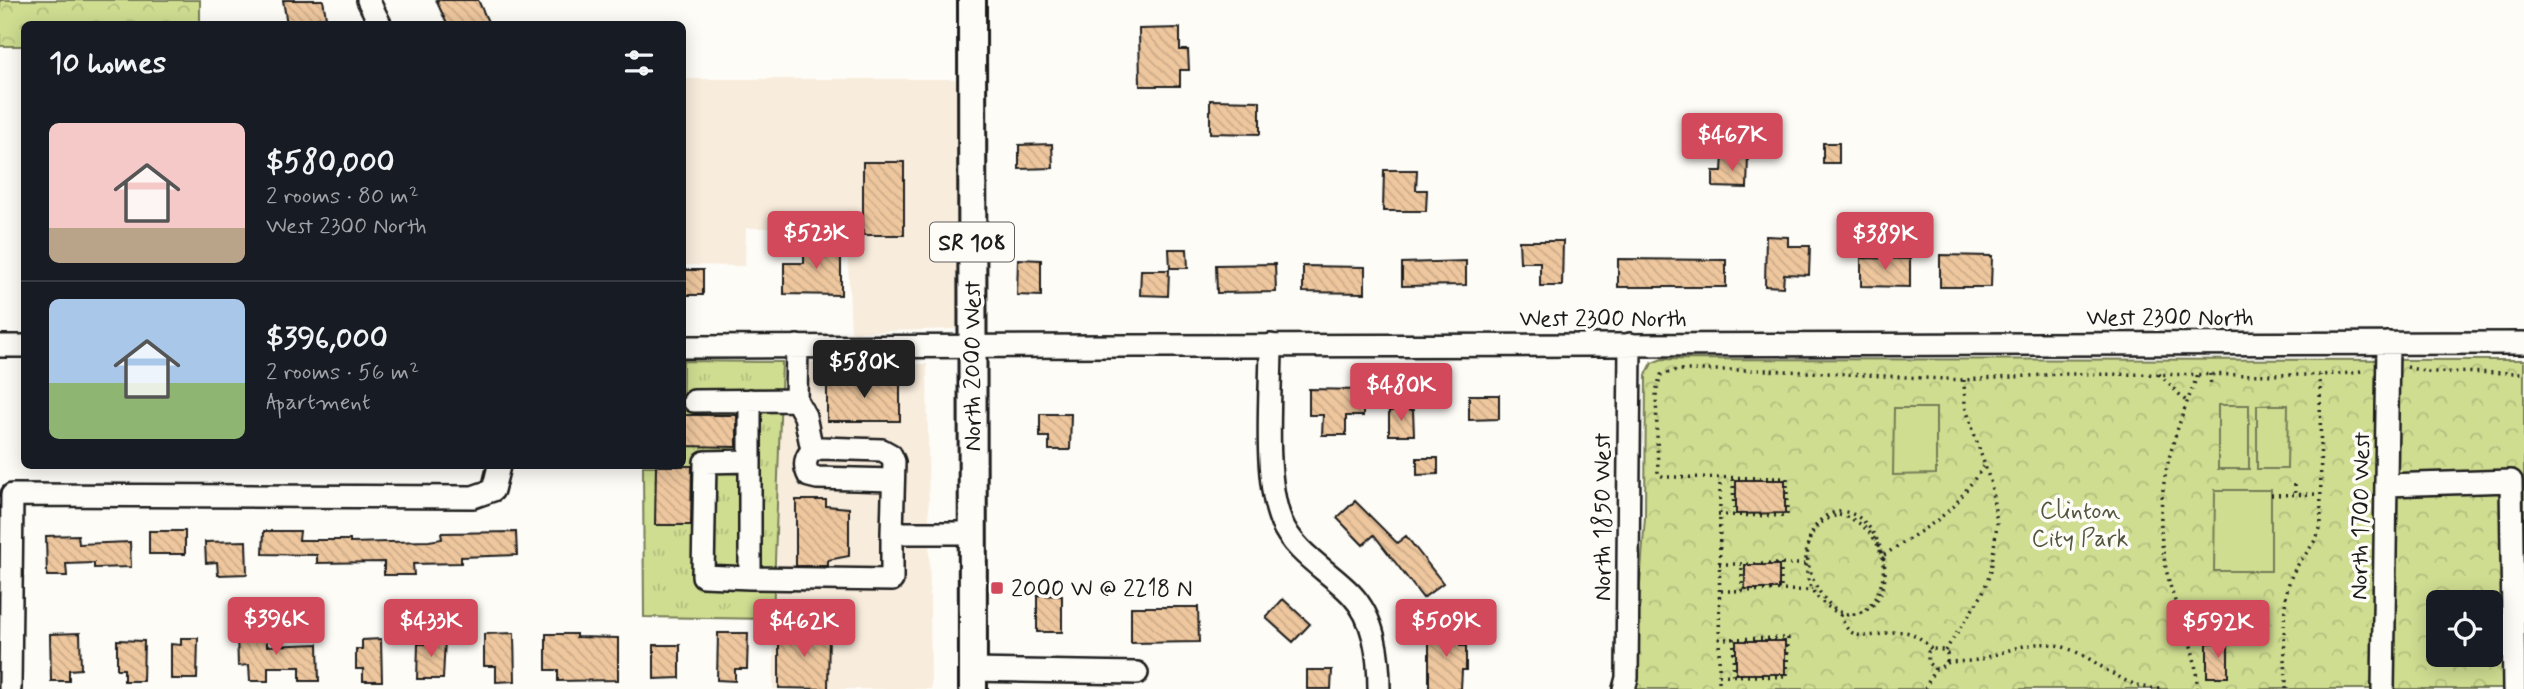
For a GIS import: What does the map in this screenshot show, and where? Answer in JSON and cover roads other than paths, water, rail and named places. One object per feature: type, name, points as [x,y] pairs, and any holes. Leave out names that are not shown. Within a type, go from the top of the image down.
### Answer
[{"type":"main road","name":"North 2000 West","points":[[972,0],[973,679]]},
{"type":"street","points":[[369,0],[379,21]]},
{"type":"street","name":"North 1700 West","points":[[2383,689],[2388,343]]},
{"type":"street","name":"West 2300 North","points":[[686,347],[2524,343]]},
{"type":"street","name":"North 1850 West","points":[[1624,689],[1627,678],[1630,344]]},
{"type":"street","points":[[1271,345],[1271,483],[1281,522],[1305,555],[1352,595],[1370,625],[1379,659],[1379,689]]},
{"type":"street","points":[[0,346],[21,346]]},
{"type":"street","points":[[797,346],[796,400],[805,416],[812,450]]},
{"type":"street","points":[[750,400],[750,578]]},
{"type":"street","points":[[694,401],[796,400]]},
{"type":"street","points":[[750,461],[705,462],[703,576],[892,580],[894,462],[891,455],[881,450],[812,450]]},
{"type":"street","points":[[812,450],[807,456],[805,468],[809,476],[893,480]]},
{"type":"street","points":[[10,689],[12,495],[473,497],[493,490],[498,469]]},
{"type":"street","points":[[2386,485],[2511,481],[2514,689]]},
{"type":"street","points":[[892,533],[972,533]]},
{"type":"street","points":[[973,679],[1137,673]]},
{"type":"place","name":"2000 W @ 2218 N","points":[[997,588]]},
{"type":"park label","name":"Clinton City Park","points":[[2080,524]]}]
